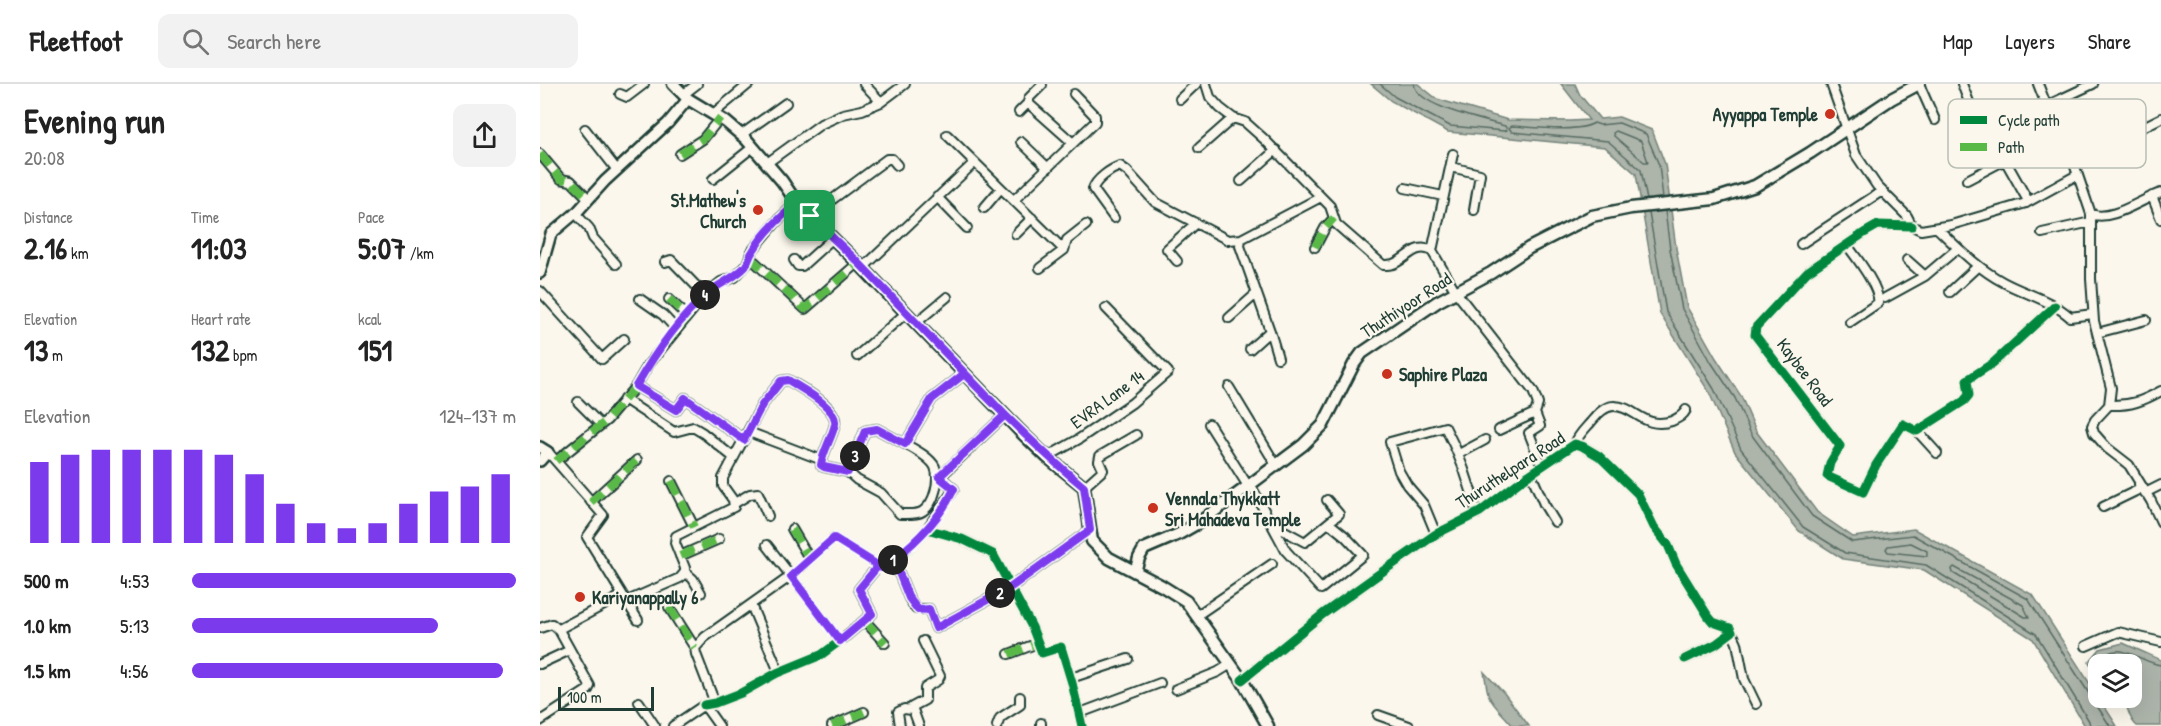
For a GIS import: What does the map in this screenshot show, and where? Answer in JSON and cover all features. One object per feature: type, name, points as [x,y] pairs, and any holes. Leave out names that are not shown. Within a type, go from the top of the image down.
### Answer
[{"type":"main road","points":[[673,84],[686,97],[717,116],[741,135],[782,181],[797,203],[861,265],[964,374],[1047,457],[1084,487],[1092,541],[1109,558],[1185,601],[1242,680],[1268,726]]},
{"type":"main road","name":"Thuthiyoor Road","points":[[1136,572],[1144,549],[1186,530],[1303,446],[1323,425],[1362,353],[1437,302],[1491,273],[1528,248],[1592,216],[1681,201],[1714,199],[1755,186],[1891,99],[1919,84]]},
{"type":"street","points":[[620,94],[627,97],[644,84]]},
{"type":"street","points":[[540,273],[543,253],[551,234],[668,123],[697,84]]},
{"type":"street","points":[[680,154],[702,139],[717,116],[749,84]]},
{"type":"street","points":[[864,84],[881,102]]},
{"type":"street","points":[[767,163],[821,124],[843,114],[862,110],[881,102],[906,84]]},
{"type":"street","points":[[1180,99],[1196,84]]},
{"type":"street","points":[[1206,84],[1210,97],[1220,108],[1233,118],[1245,122],[1276,150],[1330,206],[1336,224],[1383,265],[1393,264],[1419,248],[1432,251],[1456,292],[1533,391],[1538,404],[1535,413],[1540,426],[1529,433],[1542,466]]},
{"type":"street","points":[[1831,84],[1856,155],[1882,191],[1907,216],[1911,226]]},
{"type":"street","points":[[1919,84],[1935,120]]},
{"type":"street","points":[[1962,84],[1968,99]]},
{"type":"street","points":[[2038,84],[2043,99]]},
{"type":"street","points":[[2061,99],[2092,84]]},
{"type":"street","points":[[1019,112],[1042,85]]},
{"type":"street","points":[[1014,200],[1096,119],[1074,94]]},
{"type":"street","points":[[741,135],[786,103]]},
{"type":"street","points":[[1028,104],[1073,143]]},
{"type":"street","points":[[1198,148],[1233,118]]},
{"type":"street","points":[[2146,126],[2161,118]]},
{"type":"street","points":[[585,129],[617,170]]},
{"type":"street","points":[[947,135],[1064,250]]},
{"type":"street","points":[[1021,142],[1048,168]]},
{"type":"street","points":[[713,179],[753,147]]},
{"type":"street","points":[[1241,181],[1276,150]]},
{"type":"street","points":[[540,154],[561,179],[571,181],[589,199]]},
{"type":"street","points":[[1432,251],[1453,154]]},
{"type":"street","points":[[810,216],[887,159],[892,159],[897,165]]},
{"type":"street","points":[[749,260],[755,262],[805,309],[861,265],[974,163]]},
{"type":"street","points":[[1114,218],[1093,189],[1095,184],[1120,166],[1155,202],[1228,240],[1241,239],[1322,197]]},
{"type":"street","points":[[1451,167],[1480,174],[1474,210]]},
{"type":"street","points":[[1967,180],[1990,168]]},
{"type":"street","points":[[2009,168],[2026,203]]},
{"type":"street","points":[[2076,168],[2091,218],[2090,269],[2093,314],[2111,388],[2109,405],[2092,426],[2094,433],[2106,448],[2128,465],[2161,522]]},
{"type":"street","points":[[2078,175],[2026,203],[1938,228],[1978,266],[2018,290],[2055,306],[2070,317],[2093,314]]},
{"type":"street","points":[[984,208],[1001,188]]},
{"type":"street","points":[[1405,188],[1443,196]]},
{"type":"street","points":[[1801,244],[1882,191]]},
{"type":"street","points":[[2042,233],[2127,209],[2152,195],[2161,193]]},
{"type":"street","points":[[2152,195],[2161,219]]},
{"type":"street","points":[[938,197],[967,228]]},
{"type":"street","points":[[556,461],[600,424],[624,399],[636,386],[648,365],[676,329],[705,295],[721,282],[735,277],[747,264],[752,251],[779,219],[797,203]]},
{"type":"street","points":[[575,213],[590,228],[593,238],[616,264]]},
{"type":"street","points":[[1016,234],[1032,218]]},
{"type":"street","points":[[1316,247],[1325,228],[1334,219]]},
{"type":"street","points":[[1177,261],[1167,249],[1196,223]]},
{"type":"street","points":[[1040,268],[1064,250],[1067,240],[1086,225]]},
{"type":"street","name":"Kaybee Road","points":[[1917,430],[1903,424],[1876,465],[1863,492],[1827,476],[1830,463],[1840,446],[1755,335],[1756,327],[1807,272],[1878,225],[1911,226],[1921,230],[1938,228]]},
{"type":"street","points":[[794,260],[798,266],[802,266],[833,238]]},
{"type":"street","points":[[1241,239],[1240,246],[1278,358]]},
{"type":"street","points":[[1847,244],[1879,299],[1878,303],[1850,322]]},
{"type":"street","points":[[1886,298],[1925,276],[1958,248]]},
{"type":"street","points":[[665,262],[671,260],[705,295]]},
{"type":"street","points":[[1907,260],[1925,276]]},
{"type":"street","points":[[1950,292],[1978,266]]},
{"type":"street","points":[[540,291],[602,359],[624,339]]},
{"type":"street","points":[[1229,318],[1256,294]]},
{"type":"street","points":[[916,323],[947,297]]},
{"type":"street","points":[[640,299],[663,315],[676,329]]},
{"type":"street","points":[[669,299],[687,316]]},
{"type":"street","points":[[1937,453],[1917,430],[1964,401],[1969,394],[1967,380],[1993,363],[2055,306]]},
{"type":"street","name":"EVRA Lane 14","points":[[1047,457],[1079,439],[1132,403],[1168,372],[1106,308]]},
{"type":"street","points":[[857,356],[906,313]]},
{"type":"street","points":[[2097,333],[2146,320]]},
{"type":"street","points":[[1250,349],[1270,331]]},
{"type":"street","points":[[905,444],[932,399],[964,374]]},
{"type":"street","points":[[735,503],[722,482],[762,405],[781,381],[788,380],[824,404],[834,415],[835,425],[821,465],[848,472],[856,480],[881,493],[900,514],[923,511],[931,501],[935,490],[935,467],[927,458],[877,429],[865,431],[848,472]]},
{"type":"street","points":[[636,386],[676,410],[685,398],[744,440]]},
{"type":"street","points":[[1229,387],[1276,465]]},
{"type":"street","points":[[2109,405],[2123,406],[2141,402],[2161,391]]},
{"type":"street","points":[[624,399],[674,432],[693,427],[733,458]]},
{"type":"street","points":[[578,402],[600,424]]},
{"type":"street","points":[[1575,444],[1577,437],[1607,407],[1620,407],[1649,422],[1660,424],[1683,415],[1686,410]]},
{"type":"street","points":[[1499,430],[1535,413]]},
{"type":"street","points":[[695,648],[705,638],[791,576],[834,538],[878,566],[882,568],[887,565],[927,529],[954,489],[939,477],[1005,415]]},
{"type":"street","points":[[1209,424],[1249,485],[1281,543],[1298,566],[1321,589],[1363,555],[1329,523]]},
{"type":"street","points":[[1436,534],[1424,505],[1407,485],[1399,471],[1390,442],[1445,428],[1459,454],[1472,489],[1477,514]]},
{"type":"street","points":[[754,434],[822,460]]},
{"type":"street","points":[[1084,487],[1103,470],[1099,461],[1100,456],[1136,435]]},
{"type":"street","points":[[1459,454],[1485,440]]},
{"type":"street","name":"Thuruthelpara Road","points":[[1242,680],[1323,614],[1436,534],[1477,514],[1575,444],[1599,456],[1638,494],[1654,527],[1668,545],[1676,564],[1708,616],[1713,622],[1726,625],[1732,632]]},
{"type":"street","points":[[540,461],[544,449],[603,515],[587,537],[638,620]]},
{"type":"street","points":[[591,502],[637,460]]},
{"type":"street","points":[[1531,474],[1555,522]]},
{"type":"street","points":[[671,481],[694,527]]},
{"type":"street","points":[[2103,507],[2140,489],[2139,483]]},
{"type":"street","points":[[2145,493],[2161,485]]},
{"type":"street","points":[[701,593],[693,579],[685,572],[675,540],[676,536],[730,510],[735,503],[750,494],[758,493],[768,516]]},
{"type":"street","points":[[1269,522],[1305,542],[1339,514],[1327,500]]},
{"type":"street","points":[[792,529],[809,558]]},
{"type":"street","points":[[927,529],[962,539],[993,554],[1042,653],[1060,647],[1071,678],[1082,726]]},
{"type":"street","points":[[887,565],[899,573],[916,609],[929,609],[936,628],[1011,587],[1090,530]]},
{"type":"street","points":[[1281,543],[1290,533]]},
{"type":"street","points":[[680,556],[719,540]]},
{"type":"street","points":[[767,545],[840,641]]},
{"type":"street","points":[[1196,616],[1272,564]]},
{"type":"street","points":[[673,726],[704,705],[741,693],[779,672],[821,655],[840,641],[872,614],[859,589],[878,566]]},
{"type":"street","points":[[559,630],[561,627],[623,599],[680,578],[685,572]]},
{"type":"street","points":[[751,605],[779,672]]},
{"type":"street","points":[[669,607],[695,648],[715,703]]},
{"type":"street","points":[[865,621],[885,644]]},
{"type":"street","points":[[540,628],[552,624],[559,630],[590,686],[588,690],[540,721]]},
{"type":"street","points":[[1685,658],[1716,644],[1732,632],[1737,643],[1744,679],[1756,704]]},
{"type":"street","points":[[2086,646],[2118,632],[2161,642]]},
{"type":"street","points":[[912,710],[912,707],[925,700],[925,688],[938,680],[940,676],[922,641]]},
{"type":"street","points":[[1010,654],[1038,643]]},
{"type":"street","points":[[540,664],[570,650]]},
{"type":"street","points":[[1071,678],[1128,659]]},
{"type":"street","points":[[1176,689],[1218,672],[1231,664]]},
{"type":"street","points":[[1080,713],[1160,683]]},
{"type":"street","points":[[997,726],[1000,718],[1020,705],[1020,698]]},
{"type":"street","points":[[639,702],[655,726]]},
{"type":"street","points":[[704,705],[719,726]]},
{"type":"street","points":[[900,726],[898,712],[904,709],[912,710]]},
{"type":"street","points":[[912,710],[919,726]]},
{"type":"street","points":[[832,726],[864,712]]},
{"type":"street","points":[[1378,716],[1409,726]]},
{"type":"water","points":[[1371,84],[1418,84],[1437,99],[1508,120],[1589,120],[1561,84],[1575,84],[1580,95],[1600,119],[1619,117],[1652,130],[1665,164],[1676,248],[1687,307],[1741,396],[1756,431],[1817,512],[1853,537],[1914,529],[2033,595],[2088,681],[2088,708],[2105,708],[2117,726],[2085,726],[2033,639],[1924,570],[1843,559],[1799,531],[1735,452],[1709,392],[1660,314],[1636,174],[1605,147],[1448,132],[1391,101]]},
{"type":"water","points":[[2123,643],[2161,660],[2161,726],[2137,726],[2126,708],[2142,708],[2142,654],[2096,654],[2100,649]]},
{"type":"water","points":[[1484,672],[1504,693],[1529,726],[1513,726],[1496,707],[1488,693]]},
{"type":"marked path","points":[[680,154],[703,139],[720,118]]},
{"type":"marked path","points":[[540,154],[561,179],[571,181],[589,199]]},
{"type":"marked path","points":[[556,461],[607,420],[636,386],[648,365],[705,295],[721,282],[735,277],[747,264],[752,251],[779,219],[797,203]]},
{"type":"marked path","points":[[1315,247],[1325,228],[1334,218]]},
{"type":"marked path","points":[[749,260],[755,262],[805,309],[858,263]]},
{"type":"marked path","points":[[669,299],[687,316]]},
{"type":"marked path","points":[[591,502],[637,460]]},
{"type":"marked path","points":[[671,481],[694,527]]},
{"type":"marked path","points":[[792,529],[809,558]]},
{"type":"marked path","points":[[680,556],[719,539]]},
{"type":"marked path","points":[[669,607],[695,648]]},
{"type":"marked path","points":[[865,621],[885,643]]},
{"type":"marked path","points":[[1009,654],[1038,643]]},
{"type":"marked path","points":[[832,726],[864,712]]},
{"type":"cycle path","points":[[1912,226],[1878,225],[1864,233],[1807,272],[1756,327],[1755,335],[1840,446],[1830,463],[1827,476],[1863,492],[1876,465],[1903,424],[1917,431],[1964,401],[1969,395],[1967,380],[1993,363],[2055,306]]},
{"type":"cycle path","points":[[1242,680],[1323,614],[1386,569],[1436,534],[1480,512],[1523,479],[1575,444],[1599,456],[1638,494],[1654,527],[1668,545],[1676,564],[1708,616],[1713,622],[1730,628],[1732,632],[1716,644],[1685,659]]},
{"type":"cycle path","points":[[704,705],[741,693],[777,673],[821,655],[840,641],[791,576],[834,538],[882,568],[906,550],[927,529],[962,539],[993,554],[1032,627],[1042,653],[1061,647],[1082,726]]},
{"type":"place","name":"Ayyappa Temple","points":[[1830,114]]},
{"type":"place","name":"St.Mathew's Church","points":[[758,210]]},
{"type":"place","name":"Saphire Plaza","points":[[1387,374]]},
{"type":"place","name":"Vennala Thykkatt Sri Mahadeva Temple","points":[[1153,508]]},
{"type":"place","name":"Kariyanappally 6","points":[[580,597]]},
{"type":"route","points":[[810,216],[797,203],[779,219],[752,251],[747,264],[735,277],[721,282],[706,295],[674,332],[648,365],[636,386],[676,410],[685,398],[689,400],[744,440],[762,405],[781,381],[788,380],[824,404],[834,415],[835,425],[821,465],[848,472],[865,431],[877,429],[905,444],[926,406],[964,374],[1005,415],[1020,431],[1047,457],[1084,487],[1090,530],[1011,587],[936,628],[929,609],[918,610],[911,602],[899,573],[887,565],[882,568],[878,566],[859,589],[872,614],[840,641],[791,576],[834,538],[882,568],[906,550],[927,529],[954,489],[939,477],[1005,415],[858,262],[810,216]]}]
